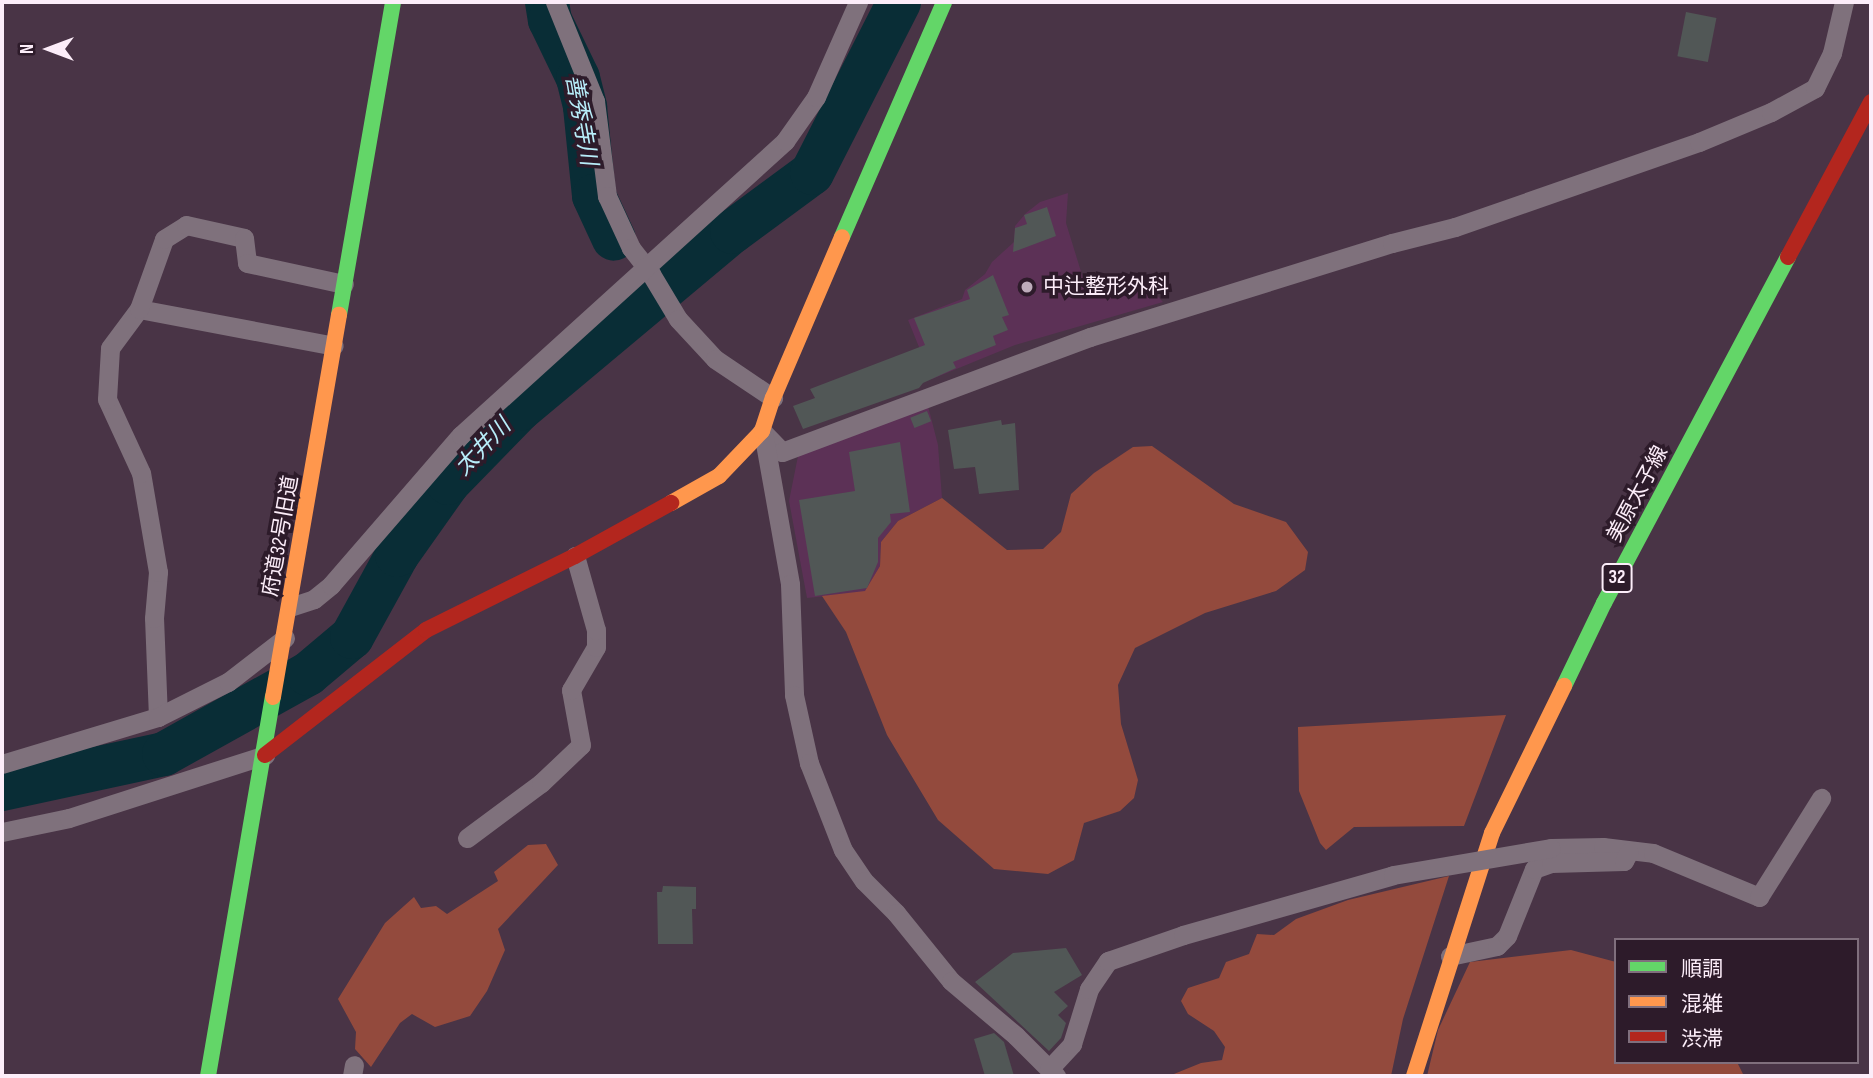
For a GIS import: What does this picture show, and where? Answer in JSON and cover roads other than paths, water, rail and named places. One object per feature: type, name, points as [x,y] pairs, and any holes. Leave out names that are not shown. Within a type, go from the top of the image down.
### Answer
[{"type":"street","name":"府道32号旧道","points":[[208,1076],[270,729],[393,2]]},
{"type":"street","points":[[555,2],[594,100],[607,196],[631,248],[648,270],[677,319],[715,359],[773,398]]},
{"type":"street","points":[[290,607],[314,599],[331,585],[461,435],[648,270],[785,141],[816,97],[858,2]]},
{"type":"street","points":[[2,832],[69,818],[265,755],[426,630],[575,556],[719,476],[762,431],[773,398],[944,2]]},
{"type":"street","points":[[762,431],[782,452],[1090,337],[1392,243],[1455,227],[1699,142],[1771,112],[1815,88],[1832,53],[1844,2]]},
{"type":"street","name":"美原太子線","points":[[1414,1076],[1450,956],[1492,833],[1598,615],[1871,102]]},
{"type":"street","points":[[1861,122],[1871,137]]},
{"type":"street","points":[[158,717],[154,618],[158,572],[141,473],[107,399],[110,348],[139,309],[164,239],[187,225],[244,237],[247,263],[344,284]]},
{"type":"street","points":[[139,309],[334,346]]},
{"type":"street","points":[[762,431],[790,584],[794,695],[808,763],[844,850],[864,881],[896,913],[951,981],[1016,1036],[1053,1073],[1072,1044],[1089,989],[1108,961],[1183,935],[1393,875],[1550,848],[1603,847],[1653,853],[1759,897],[1821,798]]},
{"type":"street","points":[[467,838],[541,783],[581,745],[571,690],[596,647],[596,630],[575,556]]},
{"type":"street","points":[[2,764],[158,717],[228,682],[284,645]]},
{"type":"street","points":[[1450,956],[1497,946],[1507,936],[1534,869],[1550,863],[1624,861],[1629,851]]},
{"type":"waterway","name":"善秀寺川","points":[[547,2],[550,20],[578,78],[585,107],[594,196],[614,239]]},
{"type":"waterway","name":"太井川","points":[[2,789],[164,754],[308,674],[352,637],[397,555],[448,483],[520,409],[732,232],[812,173],[899,2]]},
{"type":"place","name":"中辻整形外科","points":[[1027,287]]}]
